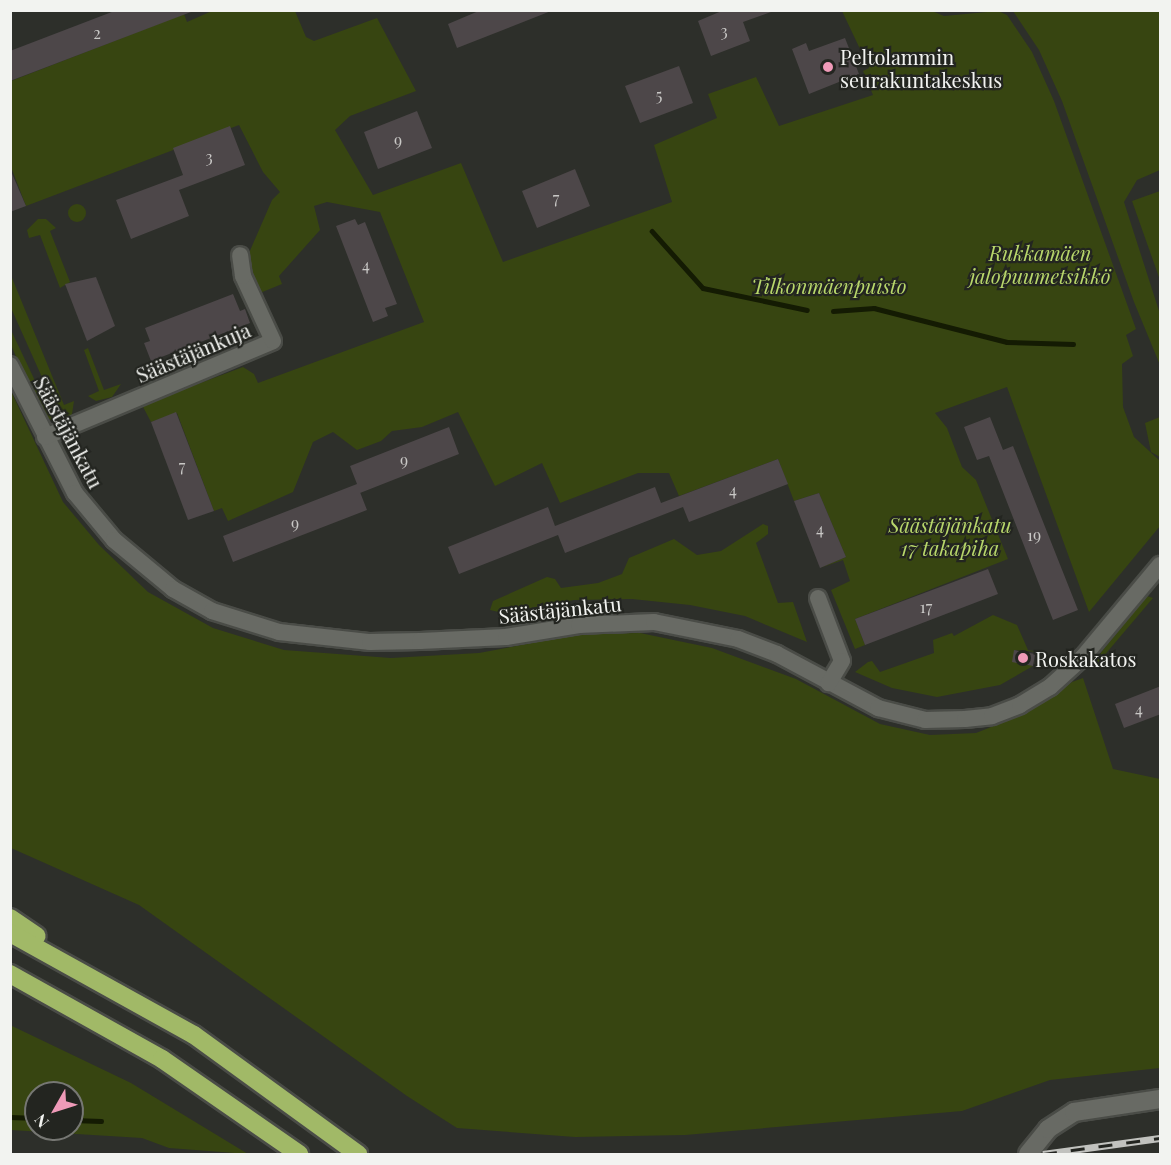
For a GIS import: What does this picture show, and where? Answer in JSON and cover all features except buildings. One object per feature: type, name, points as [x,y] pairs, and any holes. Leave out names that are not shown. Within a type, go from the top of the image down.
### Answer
[{"type":"highway","points":[[10,918],[107,984]]},
{"type":"highway","points":[[10,933],[107,984],[194,1035],[306,1113],[357,1155]]},
{"type":"highway","points":[[10,974],[162,1059],[299,1155]]},
{"type":"main road","points":[[1028,1155],[1048,1129],[1074,1112],[1161,1099]]},
{"type":"street","name":"Säästäjänkuja","points":[[45,437],[273,341],[243,276],[240,255]]},
{"type":"street","name":"Säästäjänkatu","points":[[10,365],[75,493],[132,557],[192,600],[252,626],[370,642],[506,637],[579,625],[654,622],[738,639],[777,654],[878,708],[925,720],[992,716],[1020,705],[1050,687],[1083,657],[1161,565]]},
{"type":"street","points":[[818,598],[842,661],[829,683]]},
{"type":"green space","name":"Tilkonmäenpuisto","points":[[212,11],[295,11],[306,37],[314,41],[377,18],[416,91],[350,116],[335,130],[373,195],[461,163],[503,262],[672,202],[654,145],[717,118],[708,94],[756,77],[779,126],[873,95],[863,71],[869,68],[842,11],[932,11],[944,16],[998,11],[1007,15],[1032,52],[1054,101],[1136,329],[1126,335],[1133,356],[1122,364],[1123,407],[1134,437],[1160,461],[1160,526],[1089,612],[1007,387],[935,413],[947,428],[962,467],[976,480],[1008,559],[855,619],[865,645],[855,649],[831,590],[850,581],[843,560],[820,568],[846,557],[819,493],[794,501],[778,459],[679,496],[669,473],[638,473],[560,503],[542,463],[495,486],[458,412],[422,427],[392,431],[381,441],[357,450],[333,432],[313,442],[293,492],[228,521],[222,508],[214,511],[177,413],[151,422],[142,405],[243,367],[254,374],[258,383],[424,322],[380,212],[327,202],[314,206],[320,230],[279,276],[282,284],[260,293],[250,274],[249,253],[272,200],[280,192],[263,172],[239,125],[26,206],[11,167],[11,81],[184,14],[187,22]]},
{"type":"green space","points":[[1013,11],[1160,11],[1160,170],[1137,180],[1124,202],[1160,314],[1160,365],[1134,302],[1062,101],[1039,50]]},
{"type":"green space","points":[[1160,191],[1160,280],[1132,201]]},
{"type":"green space","points":[[77,204],[83,207],[86,213],[83,219],[77,222],[71,219],[68,213],[71,207]]},
{"type":"green space","points":[[38,219],[46,219],[56,228],[50,231],[70,282],[60,288],[40,235],[29,238],[27,230]]},
{"type":"green space","points":[[10,273],[64,405],[74,401],[72,414],[62,422],[11,308]]},
{"type":"green space","points":[[10,328],[56,425],[44,414],[32,393],[11,345]]},
{"type":"green space","points":[[88,348],[104,390],[121,384],[112,397],[96,401],[88,396],[99,391],[84,350]]},
{"type":"green space","points":[[10,389],[63,502],[99,545],[148,592],[213,628],[284,650],[391,658],[479,653],[580,634],[640,633],[712,648],[796,679],[880,724],[930,735],[976,733],[1026,713],[1072,682],[1083,678],[1113,769],[1160,779],[1160,1068],[1050,1080],[962,1111],[685,1135],[575,1137],[457,1128],[407,1096],[139,905],[11,848]]},
{"type":"green space","points":[[1160,417],[1160,457],[1151,452],[1145,423]]},
{"type":"green space","points":[[763,524],[768,526],[768,534],[756,543],[778,603],[793,602],[807,642],[745,616],[690,605],[632,599],[574,600],[503,613],[490,610],[493,601],[547,577],[555,579],[561,588],[598,583],[622,574],[629,558],[674,539],[697,555],[721,551]]},
{"type":"green space","points":[[1147,596],[1153,598],[1097,664],[1094,661]]},
{"type":"green space","points":[[993,615],[1017,625],[1028,650],[1039,652],[1014,650],[1033,666],[1000,685],[937,697],[892,688],[855,672],[872,661],[880,672],[934,653],[933,640],[952,633],[954,636]]},
{"type":"green space","points":[[10,1025],[131,1083],[248,1154],[169,1148],[142,1138],[84,1134],[84,1081],[24,1081],[24,1131],[11,1130]]},
{"type":"waterway","points":[[652,231],[703,288],[807,310]]},
{"type":"waterway","points":[[833,311],[874,308],[1007,342],[1073,344]]},
{"type":"waterway","points":[[10,1117],[24,1118]]},
{"type":"waterway","points":[[84,1120],[101,1121]]},
{"type":"railway","points":[[1043,1154],[1160,1138]]},
{"type":"place","name":"Peltolammin seurakuntakeskus","points":[[828,67]]},
{"type":"place","name":"Roskakatos","points":[[1023,658]]},
{"type":"park label","name":"Rukkamäen jalopuumetsikkö","points":[[1040,264]]},
{"type":"park label","name":"Säästäjänkatu 17 takapiha","points":[[950,536]]}]
